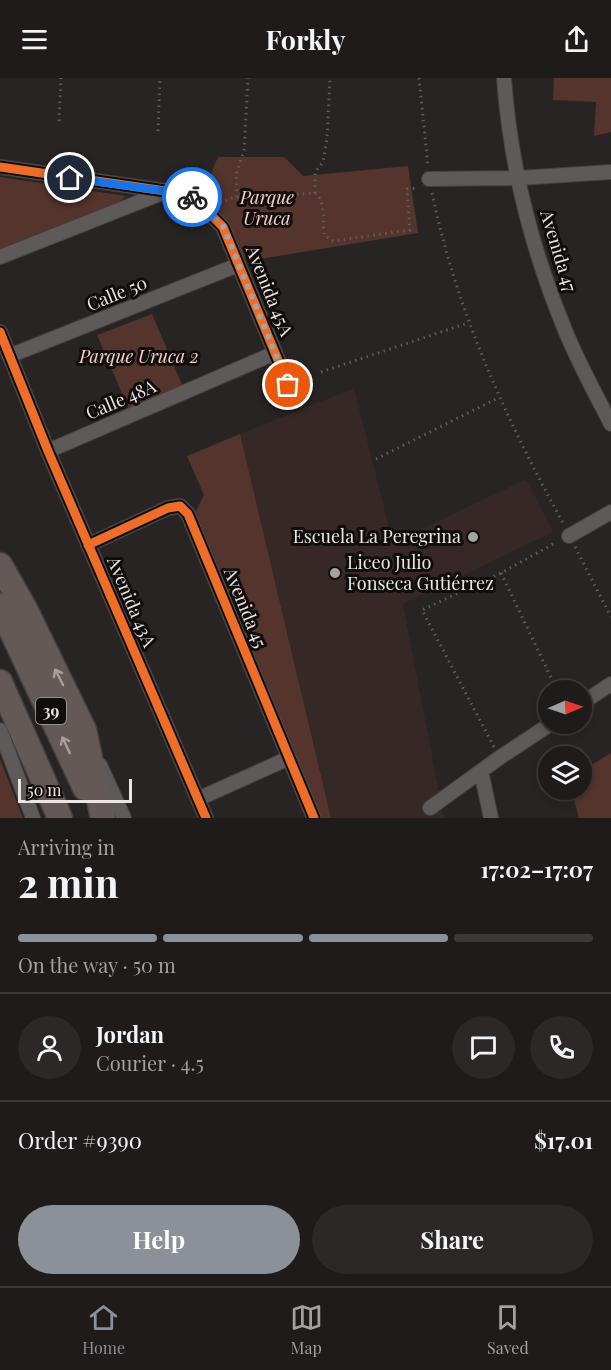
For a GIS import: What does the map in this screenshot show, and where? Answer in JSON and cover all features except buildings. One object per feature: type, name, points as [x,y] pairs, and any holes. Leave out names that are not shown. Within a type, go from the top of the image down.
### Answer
[{"type":"highway","points":[[0,565],[25,609],[84,730],[103,818]]},
{"type":"highway","name":"39","points":[[0,606],[60,730],[98,818]]},
{"type":"highway","name":"39","points":[[0,682],[59,818]]},
{"type":"highway","points":[[0,708],[59,818]]},
{"type":"street","name":"Avenida 47","points":[[504,78],[507,112],[519,178],[539,260],[565,331],[611,424]]},
{"type":"street","name":"Avenida 45A","points":[[0,167],[179,193],[195,199],[223,226],[295,401]]},
{"type":"street","points":[[430,183],[611,172]]},
{"type":"street","points":[[0,257],[164,192]]},
{"type":"street","name":"Calle 50","points":[[9,356],[238,265]]},
{"type":"street","name":"Avenida 43A","points":[[0,332],[48,451],[206,818]]},
{"type":"street","name":"Calle 48A","points":[[48,451],[275,353]]},
{"type":"street","name":"Avenida 45","points":[[88,544],[168,508],[180,506],[188,514],[314,818]]},
{"type":"street","points":[[570,536],[611,512]]},
{"type":"street","points":[[592,696],[611,684]]},
{"type":"street","points":[[0,730],[33,818]]},
{"type":"street","points":[[84,730],[124,818]]},
{"type":"street","points":[[430,808],[538,732]]},
{"type":"street","points":[[198,799],[289,758]]},
{"type":"street","points":[[482,771],[491,818]]},
{"type":"path","points":[[59,121],[61,78]]},
{"type":"path","points":[[158,131],[160,78]]},
{"type":"path","points":[[237,197],[236,174],[244,151],[248,78]]},
{"type":"path","points":[[315,193],[315,172],[323,162],[327,139],[330,78]]},
{"type":"path","points":[[419,78],[430,183],[441,236],[468,323],[499,398],[531,465],[611,617]]},
{"type":"path","points":[[210,213],[221,202],[237,197],[315,193],[320,196],[322,202],[324,235],[333,241],[407,231],[411,228],[407,189],[430,183]]},
{"type":"path","points":[[321,372],[468,323]]},
{"type":"path","points":[[376,459],[499,398]]},
{"type":"path","points":[[499,758],[422,610],[501,573],[570,536]]},
{"type":"path","points":[[501,573],[552,680]]},
{"type":"shaded area","name":"Liceo Julio Fonseca Gutiérrez","points":[[354,388],[393,543],[526,479],[553,532],[403,604],[444,818],[331,818],[240,434]]},
{"type":"green space","points":[[554,78],[611,78],[611,132],[594,136],[596,102],[553,100]]},
{"type":"green space","name":"Parque Uruca","points":[[218,157],[284,157],[303,176],[408,166],[418,233],[248,261],[200,199]]},
{"type":"green space","points":[[0,177],[126,196],[115,206],[0,252]]},
{"type":"green space","name":"Parque Uruca 2","points":[[152,314],[183,387],[129,410],[97,335]]},
{"type":"green space","points":[[240,434],[331,818],[319,818],[195,513],[204,495],[187,456]]},
{"type":"green space","points":[[611,753],[611,818],[579,818],[574,800],[592,800],[592,765]]},
{"type":"green space","points":[[0,759],[23,818],[0,818]]},
{"type":"cycle path","points":[[0,167],[179,193],[195,199],[223,227],[295,401]]},
{"type":"cycle path","points":[[0,332],[48,451],[206,818]]},
{"type":"cycle path","points":[[88,545],[168,508],[180,506],[188,514],[314,818]]},
{"type":"way so far","points":[[192,197],[223,226],[288,385]]},
{"type":"place","name":"Escuela La Peregrina","points":[[473,537]]},
{"type":"place","name":"Liceo Julio Fonseca Gutiérrez","points":[[335,573]]},
{"type":"route","points":[[70,178],[179,193],[192,197]]}]
